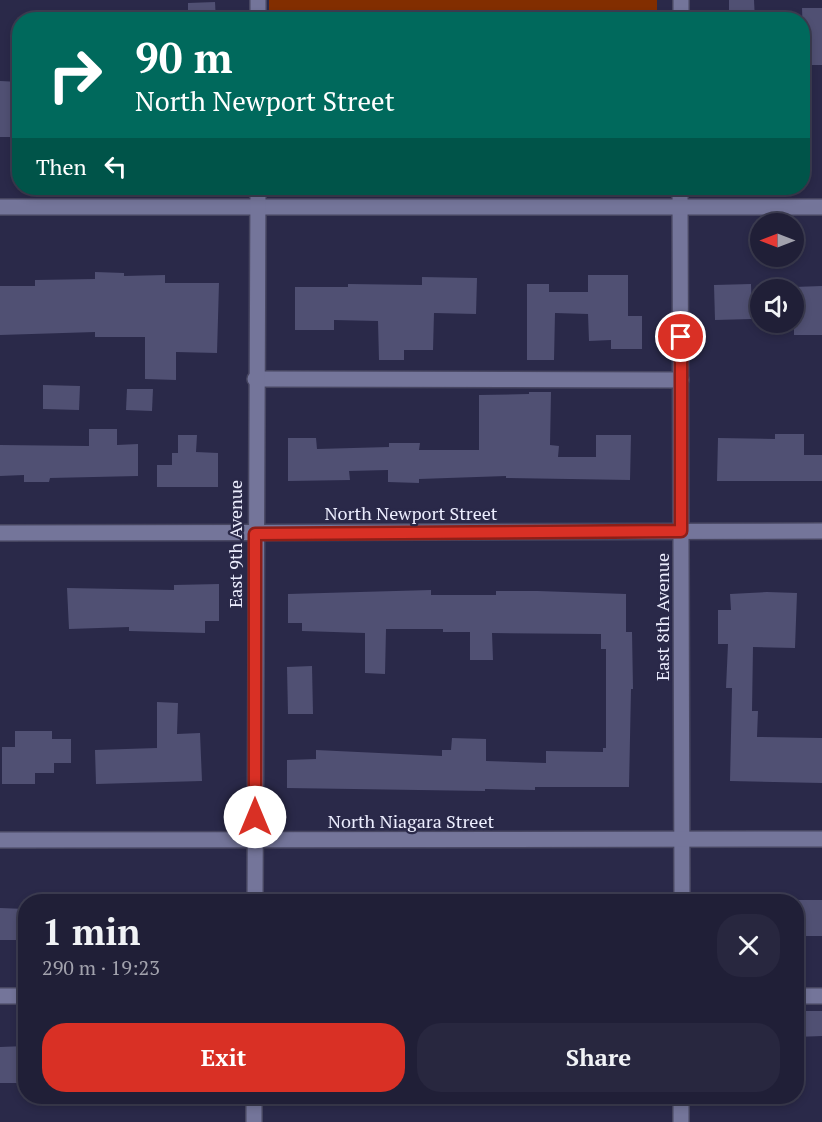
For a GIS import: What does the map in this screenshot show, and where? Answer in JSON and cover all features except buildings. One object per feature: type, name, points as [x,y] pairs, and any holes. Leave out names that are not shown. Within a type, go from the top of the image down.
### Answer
[{"type":"street","name":"East 9th Avenue","points":[[255,894],[255,380],[258,195]]},
{"type":"street","name":"East 8th Avenue","points":[[680,195],[682,894]]},
{"type":"street","points":[[0,207],[822,207]]},
{"type":"street","points":[[255,380],[681,380]]},
{"type":"street","name":"North Newport Street","points":[[0,534],[822,531]]},
{"type":"street","name":"North Niagara Street","points":[[0,840],[822,839]]},
{"type":"street","points":[[0,996],[18,996]]},
{"type":"street","points":[[804,996],[822,996]]},
{"type":"street","points":[[254,1104],[254,1122]]},
{"type":"street","points":[[681,1104],[681,1122]]},
{"type":"shaded area","points":[[269,0],[657,0],[657,12],[269,12]]},
{"type":"route","points":[[255,817],[255,534],[681,531],[681,337]]}]
